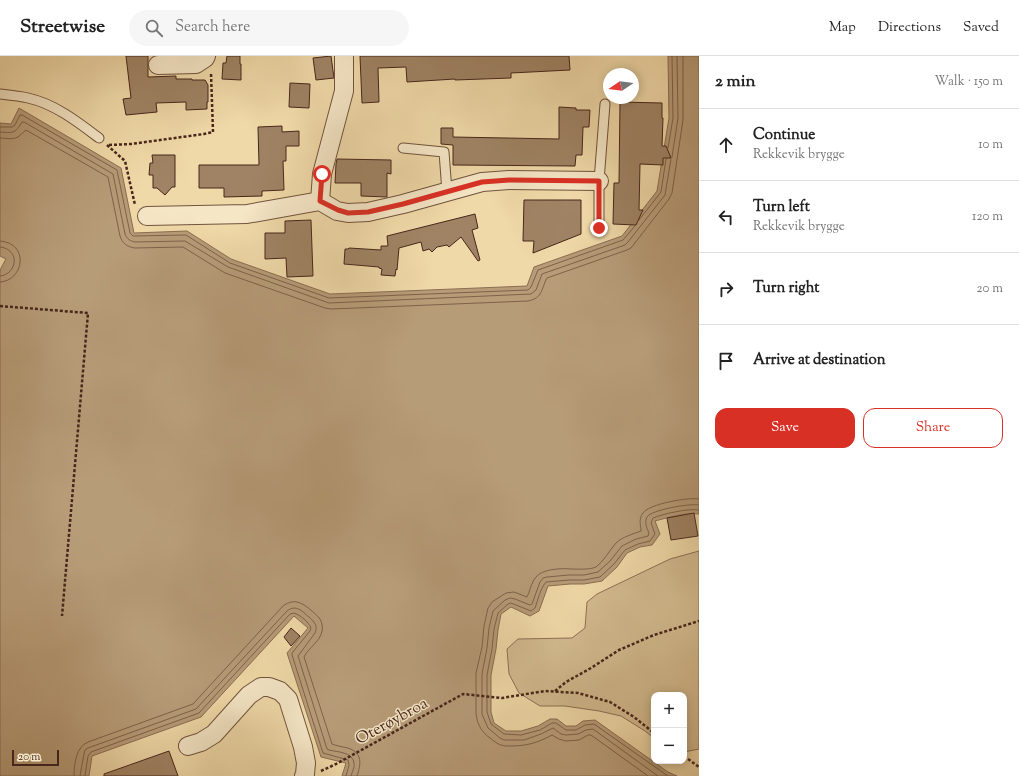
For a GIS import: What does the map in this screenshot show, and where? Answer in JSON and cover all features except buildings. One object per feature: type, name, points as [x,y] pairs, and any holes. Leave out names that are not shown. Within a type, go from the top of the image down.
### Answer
[{"type":"street","points":[[320,201],[322,174],[344,91],[344,56]]},
{"type":"street","points":[[158,65],[196,64],[205,57]]},
{"type":"street","points":[[147,216],[247,214],[320,201],[348,213],[368,212],[482,182],[509,180],[599,181]]},
{"type":"street","points":[[188,746],[201,742],[214,734],[249,695],[261,687],[269,687],[280,691],[288,699],[303,747],[306,763],[304,776]]},
{"type":"lane","points":[[0,94],[29,98],[53,107],[79,122],[99,138]]},
{"type":"lane","points":[[599,228],[599,181],[605,104]]},
{"type":"lane","points":[[403,148],[444,152],[447,192]]},
{"type":"path","points":[[107,145],[131,144],[213,132],[211,72],[205,57]]},
{"type":"path","points":[[99,138],[125,161],[135,204],[147,216]]},
{"type":"path","points":[[0,306],[88,313],[62,616]]},
{"type":"path","points":[[554,691],[566,682],[619,650],[654,634],[699,621]]},
{"type":"path","name":"Oterøybroa","points":[[336,764],[463,694],[502,698],[545,691],[554,691]]},
{"type":"path","points":[[554,691],[578,693],[610,702],[634,717],[651,731]]},
{"type":"path","points":[[687,758],[699,767]]},
{"type":"shaded area","points":[[699,551],[699,749],[687,751],[687,692],[651,692],[651,736],[621,716],[565,706],[540,706],[519,693],[509,674],[507,649],[518,639],[572,638],[585,628],[587,602],[597,594],[670,559]]},
{"type":"water","points":[[668,56],[699,56],[699,514],[683,515],[655,521],[660,534],[652,545],[640,547],[627,553],[617,567],[602,581],[584,584],[548,586],[539,611],[530,616],[511,607],[501,614],[491,675],[491,712],[494,723],[506,731],[521,731],[538,726],[550,719],[557,719],[566,726],[576,726],[583,721],[595,720],[651,760],[651,764],[657,764],[677,776],[342,776],[346,763],[321,757],[287,653],[308,628],[294,616],[201,717],[92,756],[89,776],[0,776],[0,272],[6,259],[0,256],[0,123],[11,124],[19,108],[121,168],[134,233],[187,231],[231,259],[330,294],[527,286],[534,267],[622,236],[657,191],[669,118]]},
{"type":"route","points":[[322,174],[320,201],[348,213],[368,212],[403,204],[482,182],[509,180],[599,181],[599,228]]}]
